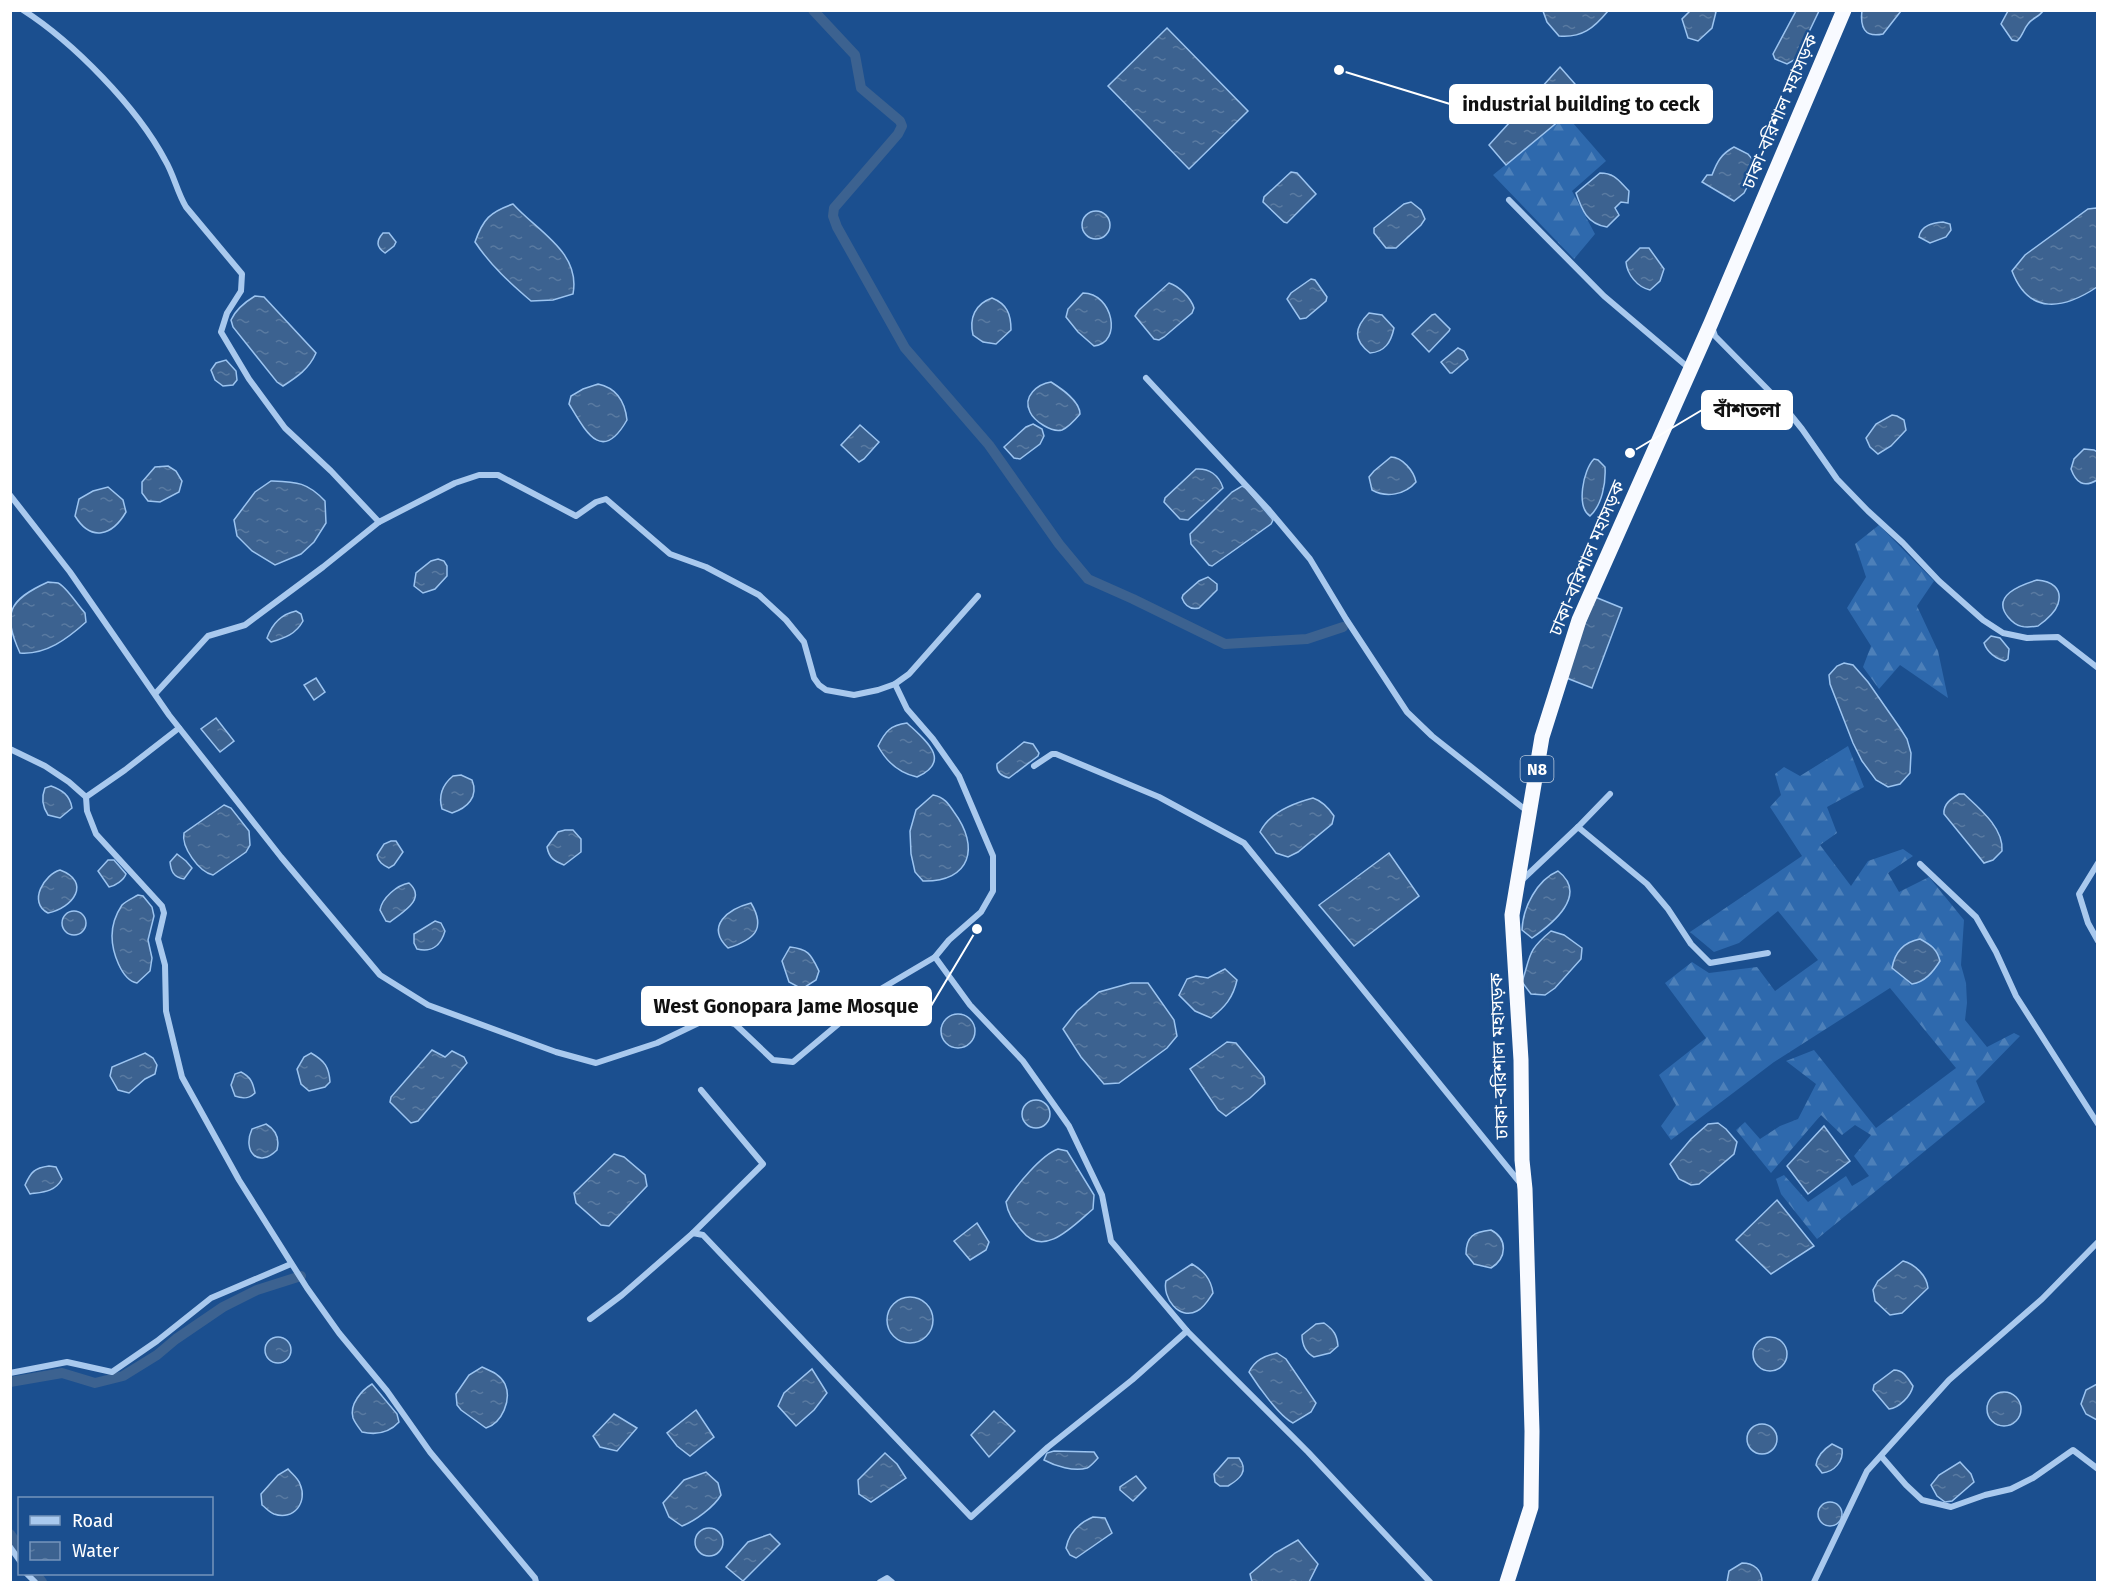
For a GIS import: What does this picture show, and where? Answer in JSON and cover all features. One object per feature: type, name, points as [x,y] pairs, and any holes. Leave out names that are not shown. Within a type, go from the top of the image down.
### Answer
[{"type":"highway","name":"ঢাকা-বরিশাল মহাসড়ক","points":[[1507,1582],[1532,1507],[1532,1431],[1525,1189],[1522,1160],[1521,1060],[1512,915],[1542,736],[1579,620],[1711,323],[1844,10]]},
{"type":"street","points":[[22,10],[38,20],[82,57],[147,129],[167,162],[186,207],[242,274],[241,291],[227,313],[220,332],[249,379],[285,428],[332,471],[380,522]]},
{"type":"street","points":[[1509,200],[1604,296],[1690,369]]},
{"type":"street","points":[[1711,323],[1714,336],[1780,403],[1802,429],[1837,479],[1939,581],[1983,620],[2003,633],[2027,638],[2058,638],[2097,668]]},
{"type":"street","points":[[1146,378],[1255,495],[1310,560],[1407,712],[1432,736],[1529,813]]},
{"type":"street","points":[[155,694],[208,636],[245,625],[380,522],[455,483],[478,475],[498,475],[576,516],[596,502],[606,499],[670,554],[706,567],[759,595],[786,620],[804,642],[814,678],[819,686],[826,690],[854,694],[878,690],[895,684],[909,674],[978,596]]},
{"type":"street","points":[[10,495],[70,572],[179,728],[281,857],[380,975],[428,1005],[555,1052],[596,1063],[657,1042],[711,1017],[735,1024],[773,1060],[793,1062],[879,990],[935,957],[981,912],[993,891],[993,856],[959,776],[933,739],[907,709],[895,684]]},
{"type":"street","points":[[86,797],[179,728]]},
{"type":"street","points":[[10,749],[45,766],[86,797],[87,811],[96,834],[162,906],[164,913],[158,939],[165,965],[166,1011],[182,1077],[239,1180],[291,1264],[333,1325],[387,1391],[430,1452],[536,1582]]},
{"type":"street","points":[[1034,766],[1052,754],[1056,754],[1160,797],[1244,843],[1525,1189]]},
{"type":"street","points":[[1517,889],[1517,885],[1610,794]]},
{"type":"street","points":[[1578,827],[1647,884],[1668,909],[1691,944],[1710,963],[1768,953]]},
{"type":"street","points":[[2097,863],[2079,894],[2088,923],[2097,941]]},
{"type":"street","points":[[1920,864],[1976,918],[1996,952],[2016,996],[2097,1124]]},
{"type":"street","points":[[935,957],[970,1005],[1023,1061],[1069,1126],[1102,1195],[1111,1241],[1187,1331],[1308,1452],[1430,1582]]},
{"type":"street","points":[[590,1319],[622,1295],[693,1233],[763,1164],[701,1090]]},
{"type":"street","points":[[693,1233],[703,1235],[710,1241],[731,1266],[971,1517],[1048,1447],[1132,1380],[1187,1331]]},
{"type":"street","points":[[1814,1582],[1867,1471],[1949,1380],[2042,1299],[2097,1242]]},
{"type":"street","points":[[10,1373],[67,1362],[112,1372],[157,1341],[211,1298],[291,1264]]},
{"type":"street","points":[[1881,1456],[1922,1500],[1951,1508],[1985,1495],[2011,1489],[2033,1478],[2073,1450],[2097,1469]]},
{"type":"street","points":[[880,1582],[887,1578],[892,1582]]},
{"type":"green space","points":[[1566,115],[1606,161],[1572,191],[1595,234],[1574,259],[1493,175]]},
{"type":"green space","points":[[1879,525],[1934,581],[1917,606],[1938,651],[1948,698],[1900,665],[1879,689],[1863,667],[1871,646],[1847,608],[1866,577],[1855,544]]},
{"type":"green space","points":[[1848,746],[1864,787],[1827,807],[1837,833],[1820,845],[1851,886],[1868,861],[1903,849],[1913,856],[1888,873],[1899,892],[1929,877],[1964,920],[1961,965],[1966,983],[1965,1020],[1987,1047],[2014,1033],[2020,1036],[1976,1081],[1985,1102],[1817,1239],[1781,1194],[1776,1179],[1784,1175],[1808,1202],[1846,1176],[1852,1186],[1869,1176],[1854,1156],[1871,1135],[1855,1125],[1842,1135],[1821,1115],[1771,1173],[1736,1130],[1745,1122],[1760,1139],[1780,1126],[1798,1119],[1816,1084],[1786,1061],[1814,1050],[1876,1128],[1956,1068],[1890,988],[1774,1062],[1671,1140],[1661,1126],[1676,1105],[1659,1075],[1706,1038],[1665,983],[1692,962],[1709,973],[1757,967],[1775,991],[1818,960],[1778,911],[1739,943],[1714,952],[1690,932],[1802,856],[1770,807],[1781,795],[1775,774],[1784,767],[1800,776]]},
{"type":"water","points":[[1543,10],[1608,11],[1587,31],[1559,36],[1547,22]]},
{"type":"water","points":[[1862,10],[1901,11],[1883,34],[1877,35],[1867,33],[1865,30]]},
{"type":"water","points":[[2043,10],[2026,26],[2017,41],[2012,40],[2001,24],[2008,11]]},
{"type":"water","points":[[1690,11],[1716,12],[1712,28],[1698,41],[1688,38],[1682,19]]},
{"type":"water","points":[[1796,11],[1819,11],[1796,59],[1787,64],[1775,59],[1773,54]]},
{"type":"water","points":[[1167,28],[1248,111],[1189,169],[1108,86]]},
{"type":"water","points":[[1560,67],[1590,101],[1566,115],[1506,165],[1489,145]]},
{"type":"water","points":[[1734,147],[1748,154],[1758,166],[1744,193],[1734,201],[1702,182],[1707,175],[1712,175],[1720,159]]},
{"type":"water","points":[[1291,172],[1297,173],[1316,194],[1287,223],[1263,202],[1264,197]]},
{"type":"water","points":[[1600,173],[1613,176],[1629,191],[1628,203],[1621,202],[1615,208],[1619,215],[1607,227],[1595,223],[1586,215],[1576,193]]},
{"type":"water","points":[[1411,202],[1421,210],[1425,219],[1396,248],[1386,248],[1374,233],[1374,228],[1404,204]]},
{"type":"water","points":[[513,204],[564,254],[574,279],[573,294],[553,300],[531,301],[508,281],[475,242],[488,217]]},
{"type":"water","points":[[2088,209],[2098,210],[2097,287],[2072,300],[2060,303],[2038,302],[2028,296],[2019,286],[2012,271],[2025,255]]},
{"type":"water","points":[[1096,211],[1106,215],[1110,225],[1106,235],[1096,239],[1086,235],[1082,225],[1086,215]]},
{"type":"water","points":[[1943,222],[1950,224],[1951,230],[1946,237],[1930,243],[1919,237],[1925,227]]},
{"type":"water","points":[[383,233],[389,233],[396,242],[385,253],[378,244]]},
{"type":"water","points":[[1640,248],[1649,248],[1664,269],[1660,281],[1650,290],[1637,283],[1627,267],[1626,262]]},
{"type":"water","points":[[1311,279],[1315,280],[1327,297],[1326,301],[1306,318],[1300,319],[1287,299],[1291,293]]},
{"type":"water","points":[[1169,283],[1184,293],[1194,308],[1192,313],[1164,337],[1159,340],[1154,339],[1135,316]]},
{"type":"water","points":[[1083,293],[1093,295],[1101,301],[1111,318],[1109,336],[1103,343],[1094,346],[1066,317],[1068,309]]},
{"type":"water","points":[[255,296],[264,297],[316,353],[298,376],[283,386],[277,382],[233,327],[231,320],[235,312]]},
{"type":"water","points":[[992,298],[1005,307],[1011,324],[1011,330],[996,344],[983,342],[973,335],[972,329],[973,317],[977,308]]},
{"type":"water","points":[[1369,313],[1382,315],[1394,328],[1386,345],[1380,351],[1370,353],[1358,339],[1360,324]]},
{"type":"water","points":[[1435,314],[1450,329],[1429,352],[1412,334]]},
{"type":"water","points":[[1458,348],[1464,351],[1468,359],[1450,373],[1441,362]]},
{"type":"water","points":[[226,360],[236,371],[237,380],[233,385],[223,386],[215,380],[211,370],[216,363]]},
{"type":"water","points":[[1051,382],[1070,396],[1079,409],[1080,414],[1062,430],[1053,430],[1039,422],[1032,415],[1028,406],[1033,392],[1041,385]]},
{"type":"water","points":[[598,384],[615,392],[622,402],[627,420],[618,433],[610,440],[602,442],[588,433],[569,404],[571,396]]},
{"type":"water","points":[[1892,415],[1904,420],[1906,430],[1891,446],[1878,454],[1870,447],[1866,438],[1876,424]]},
{"type":"water","points":[[1033,424],[1042,429],[1044,436],[1040,444],[1020,459],[1014,458],[1004,447],[1026,427]]},
{"type":"water","points":[[860,425],[879,442],[859,462],[841,445]]},
{"type":"water","points":[[2084,449],[2097,452],[2097,480],[2088,484],[2078,481],[2071,469],[2074,459]]},
{"type":"water","points":[[1391,457],[1407,465],[1416,482],[1406,490],[1395,494],[1383,494],[1372,490],[1369,477]]},
{"type":"water","points":[[1594,459],[1605,467],[1605,480],[1600,500],[1590,516],[1583,505],[1582,497],[1584,479]]},
{"type":"water","points":[[168,466],[176,471],[182,481],[179,492],[160,502],[148,501],[142,493],[142,482],[155,467]]},
{"type":"water","points":[[1196,469],[1213,473],[1223,488],[1188,520],[1180,519],[1164,502],[1165,498]]},
{"type":"water","points":[[271,481],[301,484],[313,490],[325,501],[326,523],[314,542],[301,554],[275,565],[252,551],[237,536],[234,520],[255,492]]},
{"type":"water","points":[[1242,486],[1273,520],[1271,524],[1212,566],[1209,565],[1191,544],[1190,534],[1232,492]]},
{"type":"water","points":[[108,487],[123,500],[126,512],[108,531],[101,533],[88,530],[75,516],[79,499],[93,491]]},
{"type":"water","points":[[438,559],[444,561],[447,566],[447,576],[435,589],[423,593],[414,586],[416,573],[431,561]]},
{"type":"water","points":[[1208,577],[1217,584],[1217,590],[1199,608],[1188,607],[1183,601],[1183,595],[1199,581]]},
{"type":"water","points":[[2037,580],[2055,586],[2059,594],[2057,607],[2038,626],[2018,625],[2011,621],[2004,610],[2005,597],[2016,588]]},
{"type":"water","points":[[48,582],[58,583],[65,588],[85,613],[86,622],[56,645],[30,653],[20,653],[11,628],[12,610],[24,595]]},
{"type":"water","points":[[1595,597],[1622,608],[1592,688],[1564,677]]},
{"type":"water","points":[[296,611],[301,614],[303,621],[297,629],[290,635],[271,642],[267,638],[275,624],[282,617]]},
{"type":"water","points":[[1991,636],[2000,638],[2009,649],[2008,659],[2005,661],[1992,655],[1985,646],[1984,643]]},
{"type":"water","points":[[1844,663],[1853,665],[1868,682],[1907,739],[1911,753],[1910,773],[1900,784],[1888,787],[1876,780],[1862,761],[1853,743],[1830,684],[1829,675],[1837,666]]},
{"type":"water","points":[[316,678],[325,692],[314,700],[304,685]]},
{"type":"water","points":[[216,718],[234,741],[220,752],[201,729]]},
{"type":"water","points":[[907,723],[928,743],[934,757],[933,764],[928,771],[917,777],[904,773],[894,766],[878,746],[889,730],[896,725]]},
{"type":"water","points":[[1024,742],[1033,744],[1039,753],[1038,756],[1009,778],[1001,775],[997,764]]},
{"type":"water","points":[[461,775],[472,780],[473,797],[467,805],[452,813],[442,809],[441,795],[449,779]]},
{"type":"water","points":[[51,786],[65,794],[71,803],[72,808],[60,818],[48,815],[43,805],[45,788]]},
{"type":"water","points":[[1959,794],[1964,794],[1983,812],[1999,834],[2002,851],[1993,860],[1984,863],[1944,814],[1946,805]]},
{"type":"water","points":[[933,795],[945,801],[954,812],[967,838],[968,849],[961,869],[952,876],[923,881],[915,872],[910,831],[916,810]]},
{"type":"water","points":[[1313,798],[1332,813],[1334,816],[1332,824],[1298,852],[1288,857],[1276,853],[1260,832],[1264,825],[1283,810]]},
{"type":"water","points":[[224,805],[231,808],[249,831],[250,845],[246,852],[213,875],[202,869],[192,858],[185,845],[184,833]]},
{"type":"water","points":[[573,830],[581,839],[581,852],[564,865],[552,859],[547,847],[558,832]]},
{"type":"water","points":[[396,841],[403,852],[389,868],[378,860],[377,855],[384,844]]},
{"type":"water","points":[[1389,853],[1419,896],[1354,946],[1319,905]]},
{"type":"water","points":[[177,854],[192,868],[184,879],[175,875],[171,868],[170,862]]},
{"type":"water","points":[[108,860],[114,860],[126,874],[119,882],[109,887],[98,871]]},
{"type":"water","points":[[60,870],[70,875],[77,888],[65,906],[48,913],[39,902],[40,889],[49,877]]},
{"type":"water","points":[[1558,871],[1567,880],[1570,890],[1569,899],[1557,917],[1532,938],[1522,930],[1528,904],[1532,895],[1544,881]]},
{"type":"water","points":[[409,883],[415,894],[411,905],[390,922],[386,921],[380,910],[381,905],[395,889]]},
{"type":"water","points":[[138,895],[143,896],[152,907],[154,916],[148,940],[152,958],[150,971],[137,983],[126,976],[118,964],[112,936],[115,920],[122,905]]},
{"type":"water","points":[[751,903],[758,920],[755,933],[728,948],[721,940],[719,933],[722,920],[734,909]]},
{"type":"water","points":[[74,911],[79,912],[85,918],[85,928],[79,934],[74,935],[69,934],[63,928],[62,923],[63,918],[69,912]]},
{"type":"water","points":[[435,921],[441,923],[445,931],[441,940],[431,949],[417,949],[414,934]]},
{"type":"water","points":[[1551,931],[1564,935],[1582,948],[1581,959],[1555,988],[1545,995],[1531,994],[1522,982],[1529,959],[1534,949]]},
{"type":"water","points":[[1920,939],[1933,948],[1940,961],[1928,976],[1912,984],[1892,968],[1901,948],[1909,942]]},
{"type":"water","points":[[790,947],[801,949],[809,954],[819,971],[816,980],[802,989],[789,982],[782,961]]},
{"type":"water","points":[[1225,969],[1237,980],[1228,1002],[1211,1018],[1195,1011],[1179,995],[1187,979],[1196,976],[1208,978]]},
{"type":"water","points":[[1131,983],[1148,983],[1174,1020],[1177,1036],[1167,1048],[1119,1083],[1104,1084],[1081,1057],[1063,1029],[1077,1011],[1099,992]]},
{"type":"water","points":[[958,1014],[970,1019],[975,1031],[970,1043],[958,1048],[946,1043],[941,1031],[946,1019]]},
{"type":"water","points":[[1227,1042],[1236,1043],[1264,1077],[1265,1084],[1226,1116],[1218,1110],[1190,1069]]},
{"type":"water","points":[[432,1050],[445,1057],[452,1051],[464,1057],[467,1063],[418,1121],[411,1123],[390,1102],[391,1097]]},
{"type":"water","points":[[145,1053],[153,1058],[157,1065],[155,1074],[145,1079],[129,1093],[118,1090],[110,1076],[112,1067]]},
{"type":"water","points":[[311,1053],[325,1065],[329,1072],[330,1082],[325,1087],[309,1091],[301,1084],[297,1069],[304,1057]]},
{"type":"water","points":[[241,1072],[249,1078],[255,1093],[243,1098],[235,1096],[231,1085],[235,1074]]},
{"type":"water","points":[[1036,1100],[1046,1104],[1050,1114],[1046,1124],[1036,1128],[1026,1124],[1022,1114],[1026,1104]]},
{"type":"water","points":[[1718,1123],[1737,1142],[1734,1154],[1699,1184],[1691,1185],[1679,1179],[1670,1164],[1691,1139],[1708,1124]]},
{"type":"water","points":[[266,1124],[276,1135],[277,1150],[264,1158],[258,1158],[251,1150],[249,1137],[252,1129]]},
{"type":"water","points":[[1824,1126],[1850,1161],[1808,1194],[1787,1166]]},
{"type":"water","points":[[1058,1149],[1067,1151],[1094,1195],[1093,1209],[1059,1236],[1040,1242],[1031,1239],[1022,1231],[1010,1214],[1006,1202],[1037,1164]]},
{"type":"water","points":[[614,1154],[624,1157],[645,1175],[647,1186],[609,1226],[601,1225],[576,1203],[574,1193]]},
{"type":"water","points":[[56,1167],[62,1179],[56,1187],[48,1191],[30,1194],[25,1185],[29,1177],[36,1169]]},
{"type":"water","points":[[1777,1200],[1814,1246],[1771,1274],[1736,1240]]},
{"type":"water","points":[[977,1223],[989,1242],[986,1250],[970,1260],[954,1241]]},
{"type":"water","points":[[1491,1230],[1503,1243],[1503,1254],[1491,1268],[1474,1264],[1466,1254],[1469,1239],[1480,1232]]},
{"type":"water","points":[[1903,1261],[1920,1271],[1928,1288],[1902,1313],[1890,1315],[1875,1301],[1873,1290],[1878,1281]]},
{"type":"water","points":[[1192,1264],[1206,1276],[1213,1293],[1200,1310],[1184,1313],[1173,1306],[1165,1287],[1166,1281]]},
{"type":"water","points":[[910,1297],[926,1304],[933,1320],[926,1336],[910,1343],[894,1336],[887,1320],[894,1304]]},
{"type":"water","points":[[1324,1323],[1334,1333],[1338,1346],[1330,1353],[1314,1357],[1305,1348],[1302,1335],[1316,1324]]},
{"type":"water","points":[[278,1337],[287,1341],[291,1350],[287,1359],[278,1363],[269,1359],[265,1350],[269,1341]]},
{"type":"water","points":[[1770,1337],[1782,1342],[1787,1354],[1782,1366],[1770,1371],[1758,1366],[1753,1354],[1758,1342]]},
{"type":"water","points":[[1277,1353],[1286,1359],[1316,1403],[1311,1412],[1293,1423],[1275,1407],[1249,1372],[1260,1359]]},
{"type":"water","points":[[482,1367],[501,1378],[507,1390],[506,1404],[501,1416],[486,1428],[461,1410],[457,1405],[456,1394],[469,1375]]},
{"type":"water","points":[[812,1369],[827,1393],[814,1410],[796,1426],[778,1406],[784,1393]]},
{"type":"water","points":[[1894,1370],[1903,1373],[1913,1386],[1904,1401],[1889,1409],[1873,1390],[1874,1385]]},
{"type":"water","points":[[372,1384],[397,1414],[399,1422],[391,1429],[377,1433],[362,1432],[352,1413],[357,1398]]},
{"type":"water","points":[[2098,1384],[2097,1420],[2086,1414],[2081,1404],[2086,1390]]},
{"type":"water","points":[[2004,1392],[2016,1397],[2021,1409],[2016,1421],[2004,1426],[1992,1421],[1987,1409],[1992,1397]]},
{"type":"water","points":[[696,1410],[714,1437],[690,1456],[677,1446],[667,1433]]},
{"type":"water","points":[[994,1411],[1015,1431],[989,1457],[971,1435]]},
{"type":"water","points":[[614,1414],[637,1428],[617,1451],[600,1447],[593,1436]]},
{"type":"water","points":[[1762,1424],[1773,1428],[1777,1439],[1773,1450],[1762,1454],[1751,1450],[1747,1439],[1751,1428]]},
{"type":"water","points":[[1832,1444],[1842,1449],[1840,1462],[1834,1468],[1822,1473],[1816,1465],[1818,1459],[1821,1453]]},
{"type":"water","points":[[1054,1451],[1094,1452],[1098,1458],[1087,1468],[1071,1469],[1044,1460],[1047,1453]]},
{"type":"water","points":[[885,1453],[897,1464],[906,1478],[871,1502],[859,1494],[858,1480]]},
{"type":"water","points":[[1228,1458],[1239,1458],[1243,1471],[1228,1486],[1220,1486],[1215,1482],[1214,1474]]},
{"type":"water","points":[[1960,1462],[1971,1474],[1974,1482],[1952,1501],[1945,1502],[1937,1496],[1931,1485],[1939,1475]]},
{"type":"water","points":[[288,1469],[300,1484],[301,1503],[288,1515],[274,1514],[262,1505],[261,1494],[278,1475]]},
{"type":"water","points":[[706,1472],[718,1483],[721,1495],[704,1513],[682,1526],[669,1517],[663,1503],[684,1480]]},
{"type":"water","points":[[1136,1476],[1146,1488],[1133,1501],[1120,1490],[1120,1487]]},
{"type":"water","points":[[1830,1502],[1835,1503],[1841,1509],[1841,1519],[1835,1525],[1830,1526],[1825,1525],[1819,1519],[1818,1514],[1819,1509],[1825,1503]]},
{"type":"water","points":[[1093,1517],[1105,1518],[1112,1533],[1076,1558],[1070,1555],[1066,1548],[1072,1533],[1079,1525]]},
{"type":"water","points":[[709,1528],[719,1532],[723,1542],[719,1552],[709,1556],[699,1552],[695,1542],[699,1532]]},
{"type":"water","points":[[770,1534],[780,1544],[743,1581],[726,1567],[748,1542]]},
{"type":"water","points":[[1298,1540],[1318,1564],[1309,1582],[1252,1582],[1250,1574],[1275,1553]]},
{"type":"water","points":[[1742,1563],[1756,1568],[1761,1574],[1762,1582],[1727,1582],[1729,1571]]},
{"type":"waterway","points":[[813,10],[855,55],[861,88],[900,121],[902,126],[898,134],[834,208],[833,216],[837,227],[905,348],[989,445],[1059,544],[1088,579],[1225,644],[1307,639],[1343,627]]},
{"type":"waterway","points":[[10,1382],[62,1373],[95,1383],[123,1376],[157,1355],[223,1307],[257,1290],[301,1276]]},
{"type":"waterway","points":[[10,1534],[18,1545]]},
{"type":"waterway","points":[[37,1575],[42,1582]]},
{"type":"place","name":"industrial building to ceck","points":[[1339,70]]},
{"type":"place","name":"বাঁশতলা","points":[[1630,453]]},
{"type":"place","name":"West Gonopara Jame Mosque","points":[[977,929]]}]
